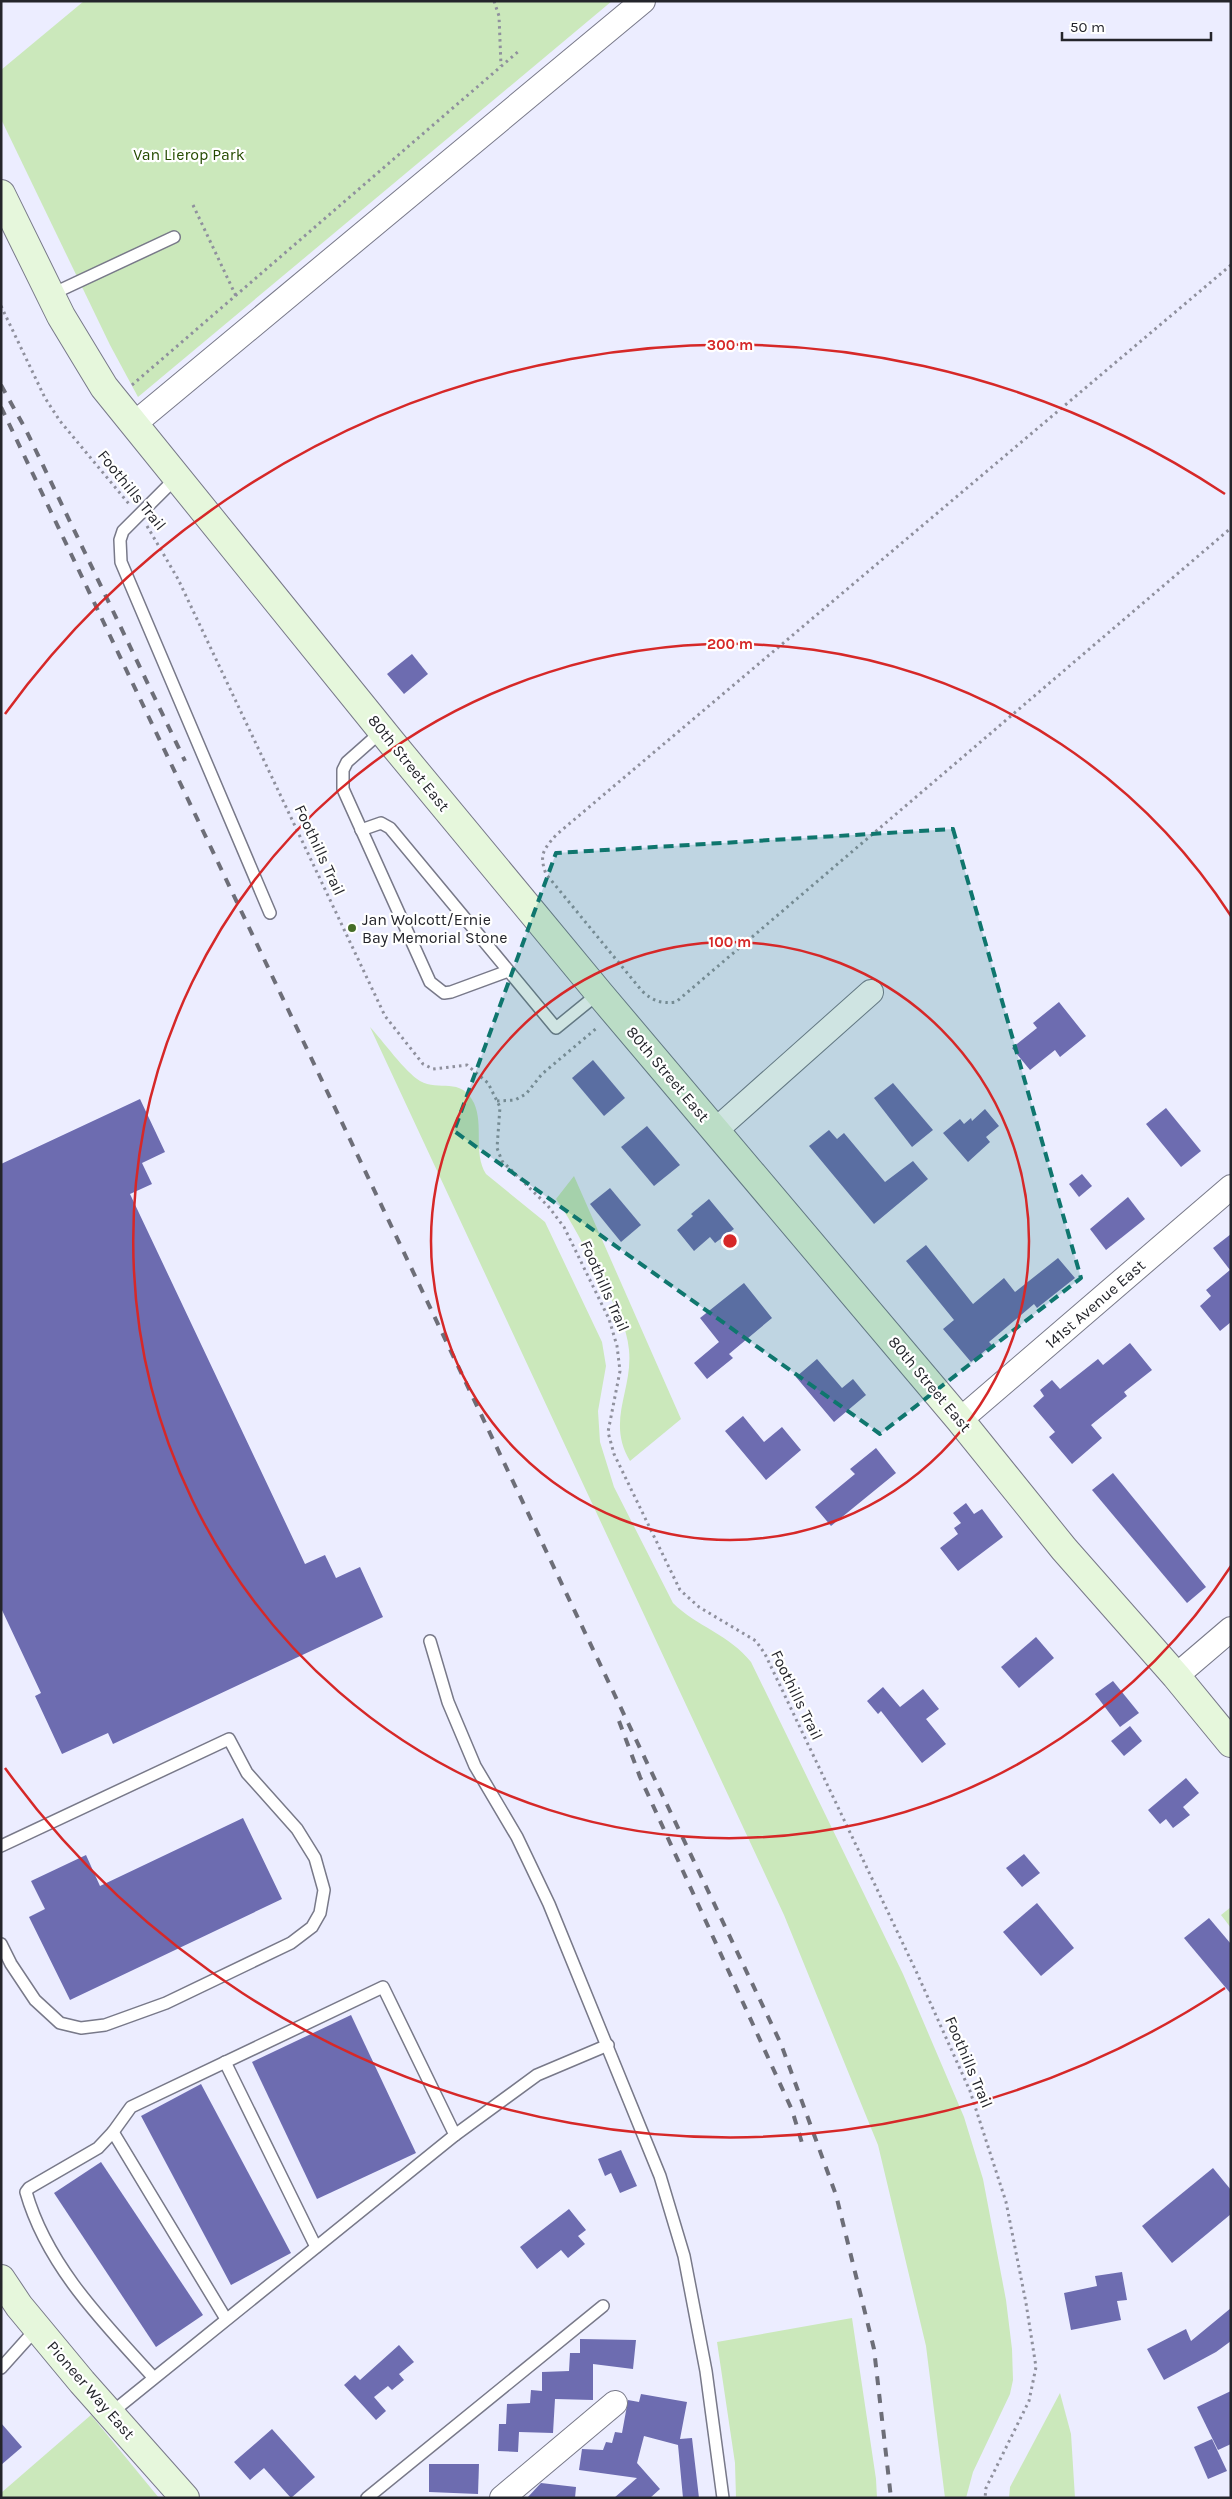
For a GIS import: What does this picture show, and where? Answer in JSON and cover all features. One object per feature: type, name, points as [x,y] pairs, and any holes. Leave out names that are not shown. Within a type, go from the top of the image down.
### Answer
[{"type":"street","points":[[134,424],[643,1]]},
{"type":"street","name":"80th Street East","points":[[1,194],[50,295],[104,387],[122,393],[134,424],[382,731],[599,993],[960,1420],[1064,1549],[1176,1676],[1231,1743]]},
{"type":"street","points":[[716,1130],[871,992]]},
{"type":"street","name":"141st Avenue East","points":[[960,1420],[1231,1187]]},
{"type":"street","points":[[1176,1676],[1231,1629]]},
{"type":"street","name":"Pioneer Way East","points":[[1,2279],[37,2328],[185,2498]]},
{"type":"street","points":[[502,2498],[615,2403]]},
{"type":"lane","points":[[50,295],[174,237]]},
{"type":"lane","points":[[177,477],[123,531],[120,540],[121,562],[270,913]]},
{"type":"lane","points":[[382,731],[347,762],[343,770],[343,789],[430,982],[444,993],[508,971]]},
{"type":"lane","points":[[361,830],[381,823],[390,828],[556,1028],[599,993]]},
{"type":"lane","points":[[430,1641],[448,1702],[475,1766],[517,1837],[549,1904],[660,2176],[684,2256],[706,2371],[723,2498]]},
{"type":"lane","points":[[1,1846],[229,1739],[247,1773],[297,1828],[315,1858],[324,1890],[320,1913],[312,1927],[291,1943],[166,2003],[105,2025],[81,2028],[60,2023],[36,2000],[11,1964],[1,1944]]},
{"type":"lane","points":[[154,2378],[100,2318],[69,2279],[32,2214],[26,2192],[29,2188],[98,2148],[113,2132],[131,2107],[383,1987],[455,2135]]},
{"type":"lane","points":[[111,2413],[455,2135],[537,2075],[608,2045]]},
{"type":"lane","points":[[224,2062],[316,2247]]},
{"type":"lane","points":[[113,2132],[226,2319]]},
{"type":"lane","points":[[367,2498],[603,2306]]},
{"type":"lane","points":[[1,2368],[37,2328]]},
{"type":"path","points":[[494,1],[499,16],[501,66]]},
{"type":"path","points":[[122,393],[520,50]]},
{"type":"path","points":[[193,204],[236,296]]},
{"type":"path","points":[[1231,265],[556,835],[545,847],[541,861],[546,874],[642,991],[653,1000],[664,1003],[676,1002],[1231,528]]},
{"type":"path","name":"Foothills Trail","points":[[1,306],[45,398],[60,421],[152,532],[178,579],[384,1016],[423,1064],[433,1069],[467,1066],[488,1083],[500,1107],[497,1148],[502,1161],[548,1206],[564,1227],[609,1319],[618,1346],[620,1371],[608,1432],[614,1454],[680,1590],[699,1607],[756,1641],[765,1654],[916,1971],[970,2091],[1006,2202],[1026,2303],[1036,2367],[1029,2401],[986,2488],[985,2498]]},
{"type":"path","points":[[497,1101],[515,1100],[526,1094],[542,1074],[600,1025]]},
{"type":"highlighted area","points":[[953,829],[1081,1278],[880,1434],[454,1131],[556,853]]},
{"type":"green space","name":"Van Lierop Park","points":[[84,1],[612,1],[138,397],[110,345],[1,119],[1,70]]},
{"type":"green space","points":[[370,1027],[414,1077],[427,1084],[456,1087],[469,1095],[477,1112],[480,1157],[486,1174],[545,1222],[602,1342],[606,1366],[598,1411],[600,1442],[614,1487],[673,1603],[733,1645],[751,1662],[903,1974],[964,2117],[983,2179],[1006,2300],[1012,2349],[1013,2380],[1010,2394],[973,2472],[966,2498],[945,2498],[926,2346],[878,2145],[784,1915]]},
{"type":"green space","points":[[574,1176],[681,1419],[630,1461],[623,1446],[620,1433],[620,1419],[629,1365],[626,1333],[582,1241],[556,1199]]},
{"type":"green space","points":[[1231,1907],[1231,1928],[1221,1915]]},
{"type":"green space","points":[[852,2318],[876,2479],[877,2498],[736,2498],[735,2463],[717,2342]]},
{"type":"green space","points":[[1060,2393],[1071,2434],[1075,2498],[1009,2498],[1010,2487]]},
{"type":"green space","points":[[91,2415],[159,2498],[1,2498],[1,2493]]},
{"type":"building","points":[[412,654],[428,674],[404,694],[387,674]]},
{"type":"building","points":[[1059,1002],[1086,1036],[1060,1057],[1055,1050],[1030,1070],[1012,1048],[1037,1028],[1033,1023]]},
{"type":"building","points":[[593,1060],[625,1098],[604,1116],[572,1078]]},
{"type":"building","points":[[893,1083],[933,1130],[912,1147],[874,1098]]},
{"type":"building","points":[[140,1099],[165,1152],[142,1163],[152,1184],[130,1194],[305,1564],[325,1555],[336,1578],[360,1567],[383,1617],[113,1744],[108,1733],[62,1754],[35,1696],[41,1693],[1,1608],[1,1164]]},
{"type":"building","points":[[1166,1108],[1201,1151],[1181,1167],[1146,1124]]},
{"type":"building","points":[[985,1109],[999,1126],[986,1137],[990,1142],[968,1162],[943,1133],[960,1119],[964,1124],[971,1118],[972,1121]]},
{"type":"building","points":[[647,1126],[680,1165],[654,1186],[621,1147]]},
{"type":"building","points":[[829,1130],[837,1139],[844,1133],[885,1182],[913,1161],[928,1179],[874,1224],[809,1146]]},
{"type":"building","points":[[1082,1174],[1092,1186],[1079,1197],[1069,1184]]},
{"type":"building","points":[[610,1188],[641,1225],[621,1242],[590,1204]]},
{"type":"building","points":[[1128,1197],[1145,1219],[1106,1250],[1090,1229]]},
{"type":"building","points":[[709,1199],[734,1229],[715,1243],[710,1237],[694,1251],[677,1230],[693,1216],[691,1214]]},
{"type":"building","points":[[1231,1234],[1231,1322],[1220,1331],[1200,1306],[1211,1296],[1206,1290],[1230,1270],[1213,1248]]},
{"type":"building","points":[[926,1245],[973,1304],[1004,1278],[1015,1292],[1058,1258],[1075,1278],[1037,1308],[1034,1304],[989,1342],[992,1345],[971,1362],[943,1329],[954,1320],[906,1261]]},
{"type":"building","points":[[744,1283],[772,1318],[729,1354],[733,1358],[707,1379],[694,1363],[719,1342],[700,1318]]},
{"type":"building","points":[[1130,1343],[1152,1370],[1124,1392],[1127,1396],[1091,1425],[1102,1438],[1072,1464],[1049,1437],[1055,1432],[1033,1406],[1044,1396],[1040,1390],[1052,1380],[1060,1389],[1098,1359],[1103,1365]]},
{"type":"building","points":[[817,1359],[842,1388],[853,1379],[866,1395],[834,1422],[796,1377]]},
{"type":"building","points":[[743,1416],[764,1442],[782,1427],[801,1450],[766,1480],[725,1431]]},
{"type":"building","points":[[876,1448],[896,1473],[831,1526],[815,1507],[855,1474],[850,1469]]},
{"type":"building","points":[[1113,1473],[1206,1587],[1187,1603],[1092,1490]]},
{"type":"building","points":[[966,1503],[974,1514],[982,1509],[1003,1537],[958,1571],[940,1548],[958,1534],[954,1528],[961,1523],[953,1513]]},
{"type":"building","points":[[1036,1637],[1054,1658],[1019,1688],[1001,1667]]},
{"type":"building","points":[[1113,1681],[1139,1713],[1120,1727],[1095,1694]]},
{"type":"building","points":[[883,1687],[900,1707],[923,1689],[939,1709],[926,1719],[946,1744],[922,1763],[881,1711],[878,1714],[867,1701]]},
{"type":"building","points":[[1130,1726],[1142,1741],[1124,1756],[1111,1741]]},
{"type":"building","points":[[1186,1778],[1199,1793],[1183,1807],[1190,1815],[1173,1828],[1166,1819],[1160,1824],[1148,1810]]},
{"type":"building","points":[[243,1818],[282,1899],[70,2000],[29,1917],[45,1909],[31,1881],[86,1855],[100,1886]]},
{"type":"building","points":[[1024,1854],[1040,1873],[1022,1887],[1006,1868]]},
{"type":"building","points":[[1037,1903],[1074,1948],[1041,1976],[1003,1932]]},
{"type":"building","points":[[1209,1918],[1231,1944],[1231,1994],[1184,1938]]},
{"type":"building","points":[[351,2015],[416,2153],[317,2199],[252,2062]]},
{"type":"building","points":[[201,2084],[291,2253],[231,2285],[141,2116]]},
{"type":"building","points":[[621,2150],[637,2186],[620,2193],[611,2173],[605,2176],[598,2159]]},
{"type":"building","points":[[101,2162],[203,2315],[156,2347],[54,2193]]},
{"type":"building","points":[[1213,2168],[1231,2190],[1231,2214],[1172,2263],[1142,2226]]},
{"type":"building","points":[[569,2209],[586,2230],[578,2236],[585,2244],[568,2258],[561,2250],[537,2269],[520,2247]]},
{"type":"building","points":[[1122,2272],[1127,2300],[1117,2301],[1121,2320],[1071,2330],[1064,2293],[1097,2286],[1095,2276]]},
{"type":"building","points":[[1231,2308],[1231,2341],[1216,2352],[1164,2380],[1147,2349],[1186,2329],[1191,2341]]},
{"type":"building","points":[[580,2339],[636,2340],[633,2369],[593,2364],[593,2400],[555,2399],[553,2433],[519,2432],[518,2452],[498,2451],[499,2424],[506,2424],[507,2404],[530,2403],[531,2390],[542,2391],[542,2372],[569,2371],[570,2353],[580,2353]]},
{"type":"building","points":[[399,2345],[414,2362],[399,2374],[404,2380],[392,2390],[388,2386],[374,2397],[386,2411],[376,2420],[344,2385],[355,2375],[360,2380]]},
{"type":"building","points":[[1231,2391],[1231,2444],[1218,2450],[1197,2407]]},
{"type":"building","points":[[641,2394],[687,2402],[680,2439],[692,2438],[699,2498],[683,2498],[678,2445],[644,2436],[637,2463],[660,2489],[650,2498],[614,2498],[637,2478],[579,2470],[582,2449],[603,2450],[606,2442],[612,2443],[615,2432],[622,2433],[628,2400],[639,2402]]},
{"type":"building","points":[[1,2423],[22,2447],[1,2465]]},
{"type":"building","points":[[272,2429],[315,2477],[291,2498],[264,2468],[250,2480],[234,2462]]},
{"type":"building","points":[[1212,2439],[1227,2471],[1208,2479],[1194,2447]]},
{"type":"building","points":[[429,2464],[479,2464],[478,2494],[429,2492]]},
{"type":"building","points":[[541,2483],[576,2487],[575,2498],[527,2498]]},
{"type":"railway","points":[[1,385],[26,430],[185,761]]},
{"type":"railway","points":[[1,407],[781,2044],[836,2195],[874,2349],[891,2498]]},
{"type":"railway","points":[[619,1721],[640,1777],[792,2110],[802,2143]]},
{"type":"place","name":"Jan Wolcott/Ernie Bay Memorial Stone","points":[[352,928]]}]
